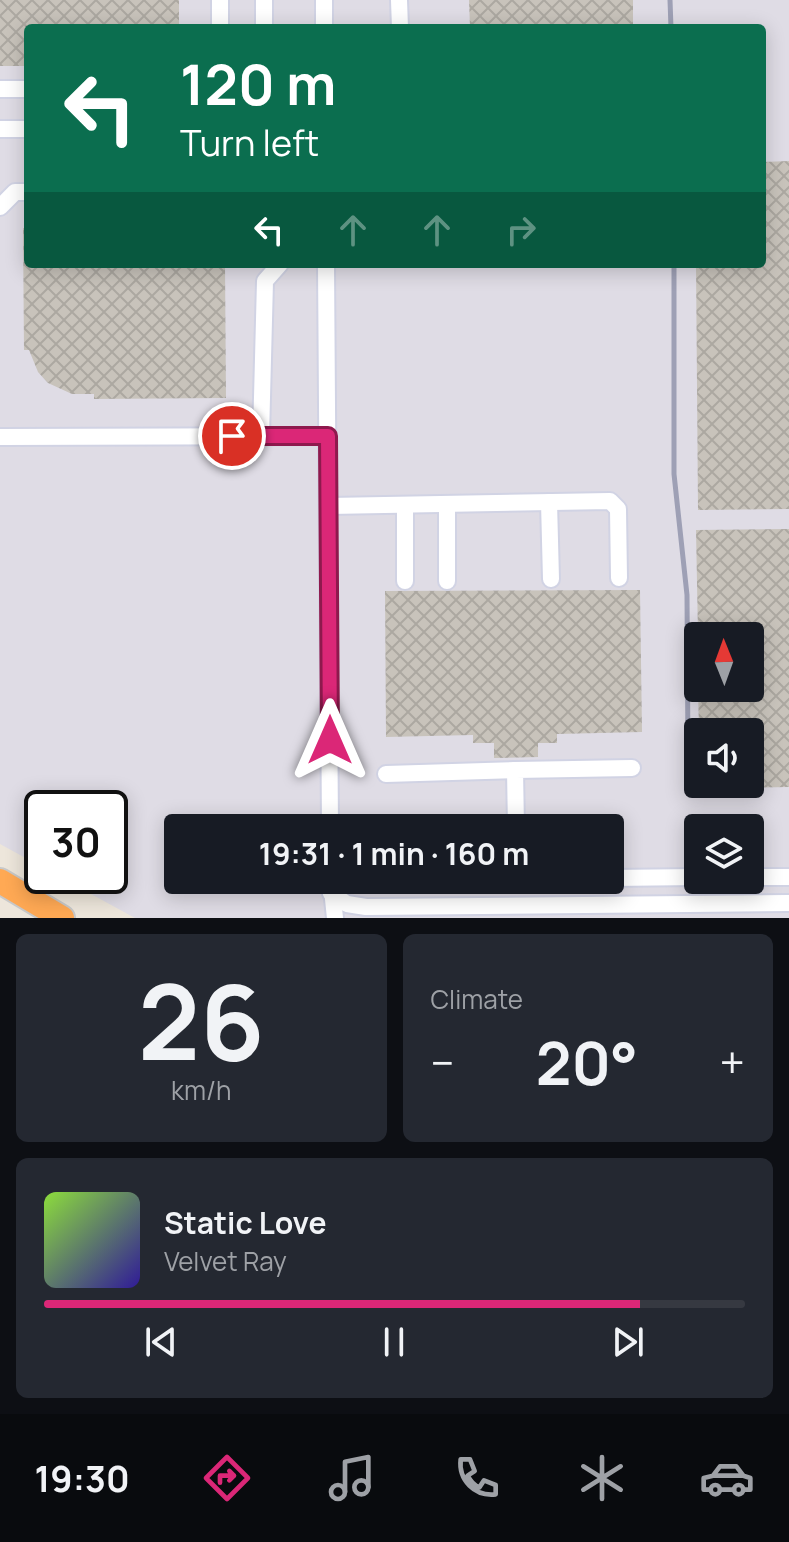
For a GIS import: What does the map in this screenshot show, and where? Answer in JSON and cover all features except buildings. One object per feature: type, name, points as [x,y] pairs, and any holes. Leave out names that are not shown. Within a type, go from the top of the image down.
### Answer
[{"type":"highway","points":[[0,883],[36,918]]},
{"type":"highway","points":[[0,883],[62,918]]},
{"type":"street","points":[[220,0],[220,24]]},
{"type":"street","points":[[264,0],[264,24]]},
{"type":"street","points":[[324,0],[324,24]]},
{"type":"street","points":[[399,0],[400,24]]},
{"type":"street","points":[[0,89],[24,89]]},
{"type":"street","points":[[0,129],[24,129]]},
{"type":"street","points":[[0,207],[15,192],[24,192]]},
{"type":"street","points":[[261,436],[265,281],[276,268]]},
{"type":"street","points":[[326,268],[330,814]]},
{"type":"street","points":[[0,437],[328,436]]},
{"type":"street","points":[[329,506],[610,501],[618,509],[619,578]]},
{"type":"street","points":[[549,502],[551,579]]},
{"type":"street","points":[[447,504],[447,581]]},
{"type":"street","points":[[405,505],[405,581]]},
{"type":"street","points":[[386,774],[632,768]]},
{"type":"street","points":[[515,770],[516,814]]},
{"type":"street","points":[[624,878],[684,877]]},
{"type":"street","points":[[764,877],[789,877]]},
{"type":"street","points":[[332,894],[335,918]]},
{"type":"street","points":[[338,894],[347,904],[366,907],[628,911],[789,903]]},
{"type":"shaded area","points":[[0,0],[789,0],[789,918],[135,918],[91,894],[128,894],[128,790],[24,790],[24,857],[0,844]]},
{"type":"railway","points":[[670,0],[671,24]]},
{"type":"railway","points":[[674,268],[674,474],[687,595],[688,718]]},
{"type":"route","points":[[232,436],[328,436],[330,740]]}]
